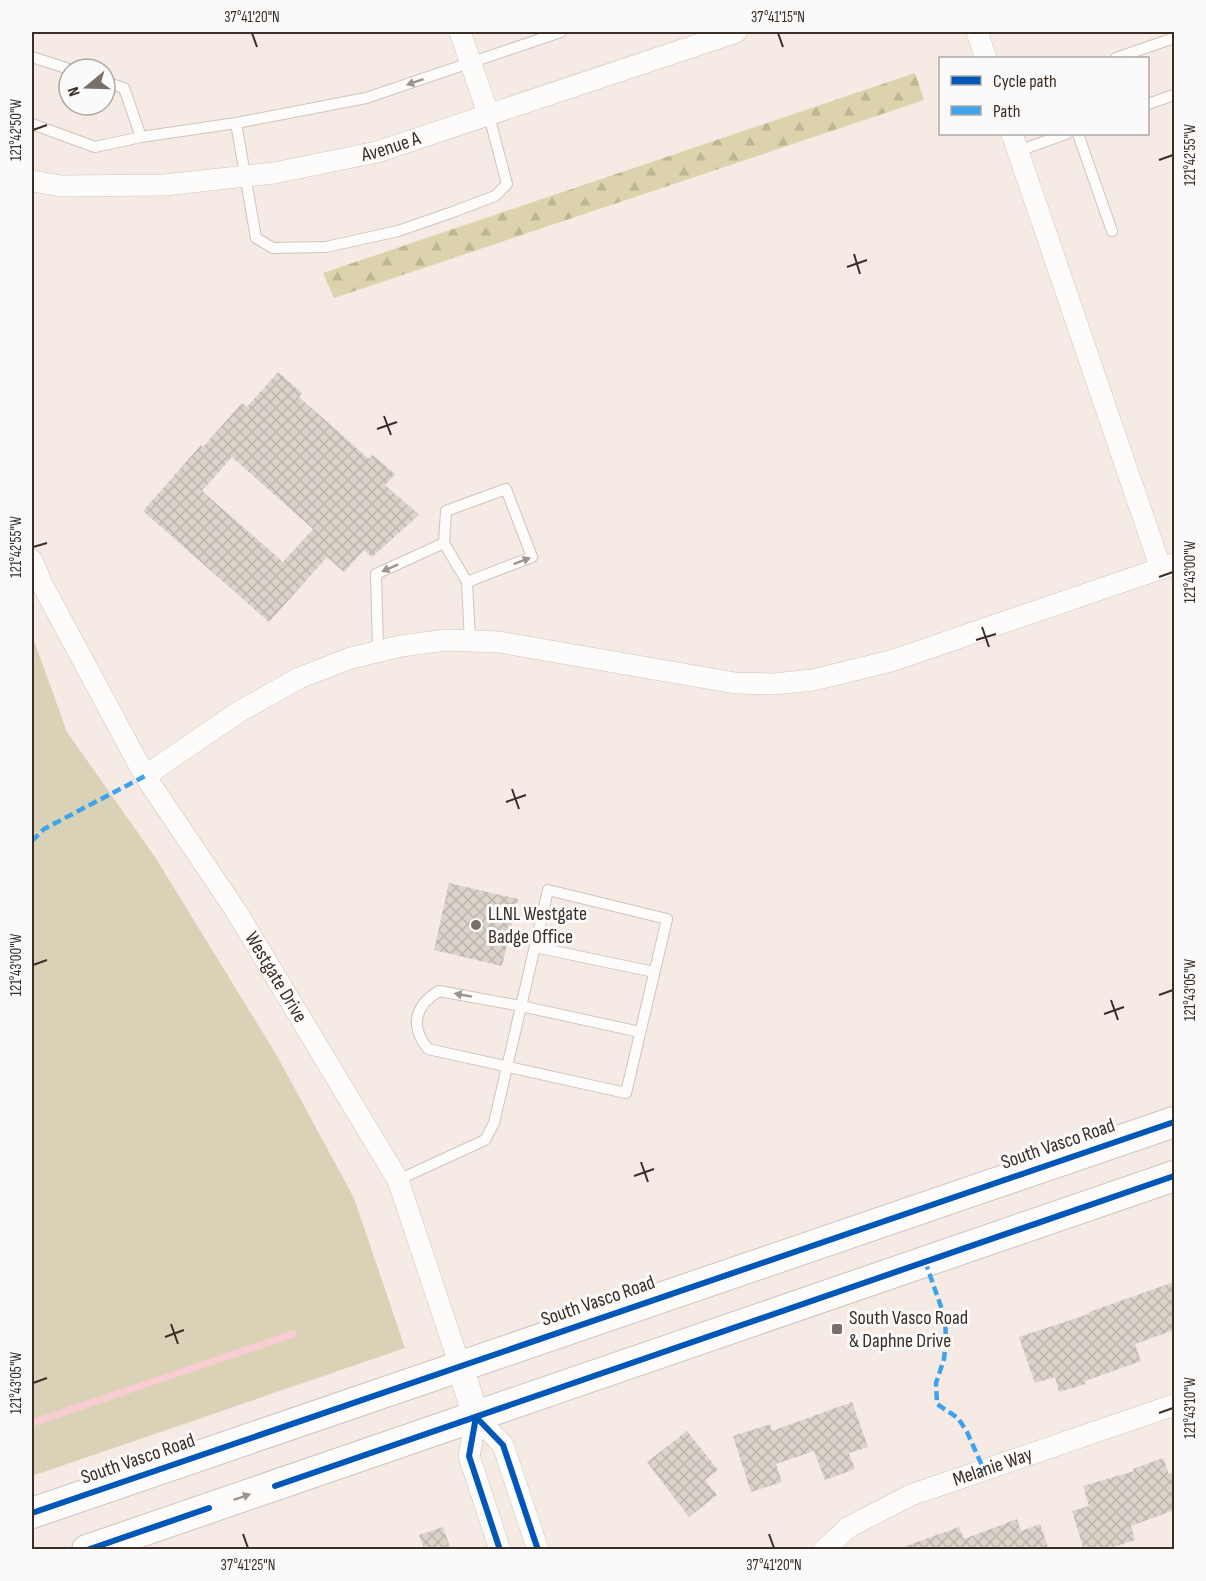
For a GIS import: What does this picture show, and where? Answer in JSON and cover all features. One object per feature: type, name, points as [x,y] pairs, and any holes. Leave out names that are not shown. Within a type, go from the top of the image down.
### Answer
[{"type":"main road","name":"South Vasco Road","points":[[32,1513],[1174,1122]]},
{"type":"main road","points":[[87,1550],[1174,1176]]},
{"type":"street","points":[[460,32],[489,116]]},
{"type":"street","name":"Avenue A","points":[[32,181],[61,186],[164,185],[274,173],[376,152],[736,32]]},
{"type":"street","points":[[977,32],[986,57]]},
{"type":"street","points":[[145,776],[237,712],[299,678],[351,658],[400,646],[446,640],[499,642],[735,683],[774,684],[813,680],[891,661],[1168,566],[1015,142]]},
{"type":"street","name":"Westgate Drive","points":[[32,560],[145,776],[236,911],[398,1180],[476,1417]]},
{"type":"street","name":"Melanie Way","points":[[824,1550],[849,1527],[911,1495],[1174,1405]]},
{"type":"street","points":[[476,1417],[469,1456],[500,1550]]},
{"type":"street","points":[[476,1417],[503,1445],[538,1550]]},
{"type":"lane","points":[[32,124],[95,147],[141,137],[236,123],[366,98],[561,32]]},
{"type":"lane","points":[[1119,57],[1174,38]]},
{"type":"lane","points":[[32,57],[57,65]]},
{"type":"lane","points":[[117,86],[124,88],[141,137]]},
{"type":"lane","points":[[1149,104],[1174,95]]},
{"type":"lane","points":[[236,123],[256,238],[273,248],[326,247],[398,231],[495,196],[507,184],[489,116]]},
{"type":"lane","points":[[1015,142],[1059,135]]},
{"type":"lane","points":[[1078,135],[1113,231]]},
{"type":"lane","points":[[467,582],[532,557],[506,489],[446,510],[444,543],[467,582],[470,641]]},
{"type":"lane","points":[[378,651],[376,574],[444,543]]},
{"type":"lane","points":[[398,1180],[485,1140],[494,1122],[507,1067],[521,1006],[535,947],[548,890],[667,919],[626,1093],[507,1067],[428,1050],[421,1040],[417,1029],[417,1017],[421,1006],[438,991],[521,1006],[640,1032]]},
{"type":"lane","points":[[535,947],[654,972]]},
{"type":"shaded area","points":[[32,635],[67,732],[155,857],[276,1054],[354,1198],[405,1348],[32,1476]]},
{"type":"green space","points":[[915,73],[924,100],[334,298],[323,273]]},
{"type":"building","points":[[278,372],[302,393],[299,397],[369,459],[373,455],[395,474],[385,485],[419,515],[372,557],[364,550],[344,572],[327,557],[269,622],[143,511],[201,445],[203,447],[242,403],[247,407]],"holes":[[[232,457],[313,529],[283,562],[202,491]]]},
{"type":"building","name":"LLNL Westgate Badge Office","points":[[449,883],[518,899],[502,966],[434,950]]},
{"type":"building","points":[[1174,1282],[1174,1330],[1135,1344],[1141,1361],[1085,1381],[1086,1384],[1059,1392],[1055,1377],[1035,1383],[1019,1337]]},
{"type":"building","points":[[852,1402],[868,1447],[849,1453],[855,1469],[825,1480],[814,1451],[776,1464],[782,1482],[751,1492],[733,1436],[770,1424],[772,1431]]},
{"type":"building","points":[[687,1431],[718,1470],[705,1480],[717,1495],[689,1517],[647,1462]]},
{"type":"building","points":[[1163,1458],[1169,1474],[1174,1472],[1174,1510],[1131,1526],[1135,1540],[1104,1550],[1084,1550],[1072,1511],[1089,1506],[1083,1486],[1134,1471],[1133,1469]]},
{"type":"building","points":[[1017,1519],[1021,1531],[1040,1524],[1049,1550],[903,1550],[903,1547],[959,1527],[964,1539]]},
{"type":"building","points":[[443,1527],[451,1550],[425,1550],[419,1535]]},
{"type":"waterway","points":[[32,1423],[293,1334]]},
{"type":"marked path","points":[[32,841],[44,829],[145,776]]},
{"type":"marked path","points":[[925,1261],[945,1318],[946,1341],[944,1359],[936,1383],[937,1404],[958,1418],[984,1470]]},
{"type":"cycle path","points":[[32,1513],[1174,1122]]},
{"type":"cycle path","points":[[275,1486],[1174,1176]]},
{"type":"cycle path","points":[[476,1417],[503,1445],[538,1550]]},
{"type":"cycle path","points":[[476,1417],[469,1456],[500,1550]]},
{"type":"cycle path","points":[[87,1550],[209,1508]]},
{"type":"place","name":"LLNL Westgate Badge Office","points":[[476,925]]},
{"type":"place","name":"South Vasco Road & Daphne Drive","points":[[837,1329]]}]
